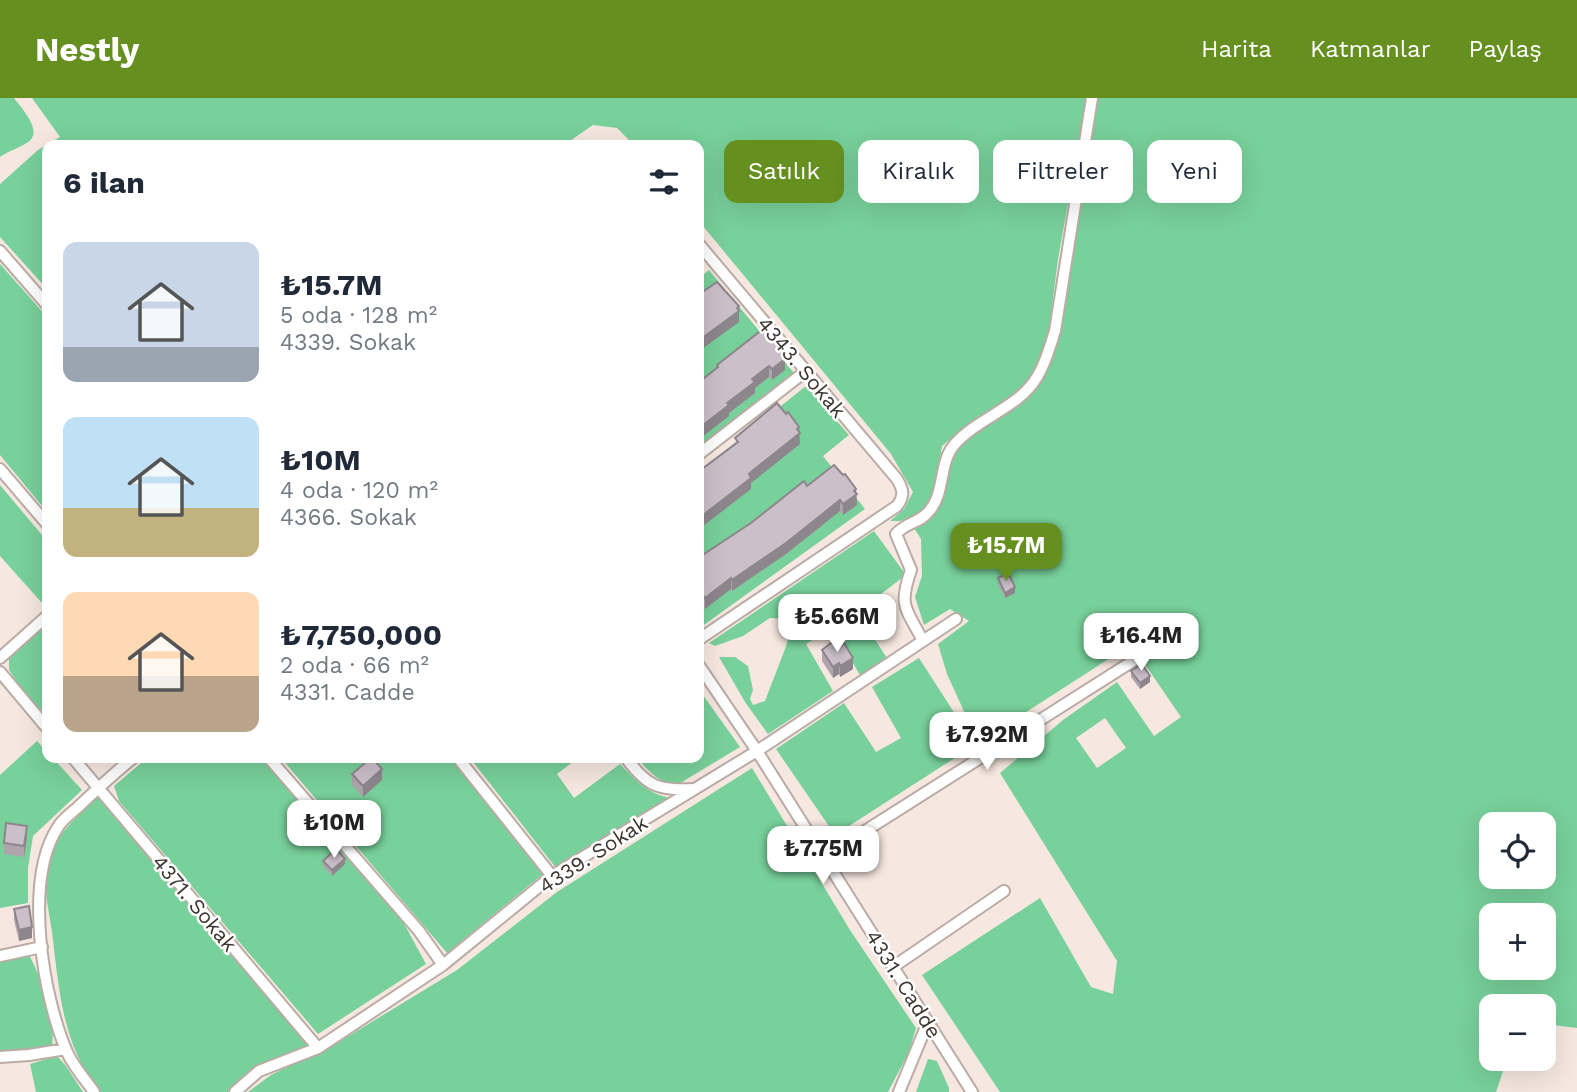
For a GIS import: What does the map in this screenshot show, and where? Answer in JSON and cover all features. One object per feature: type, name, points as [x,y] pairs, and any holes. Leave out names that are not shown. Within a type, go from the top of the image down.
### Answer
[{"type":"street","points":[[923,641],[905,608],[903,595],[911,570],[896,534],[904,525],[920,519],[931,510],[951,449],[962,436],[1023,394],[1037,378],[1055,331],[1092,98]]},
{"type":"street","name":"4343. Sokak","points":[[704,250],[897,479],[903,493],[897,506],[704,636]]},
{"type":"street","points":[[0,251],[42,299]]},
{"type":"street","points":[[704,258],[708,255]]},
{"type":"street","points":[[704,450],[806,371]]},
{"type":"street","points":[[0,469],[42,518]]},
{"type":"street","name":"4339. Sokak","points":[[235,1092],[259,1071],[318,1048],[443,965],[552,876],[757,751],[956,619]]},
{"type":"street","points":[[0,658],[42,621]]},
{"type":"street","points":[[824,857],[1133,661]]},
{"type":"street","points":[[0,672],[42,722]]},
{"type":"street","name":"4331. Cadde","points":[[704,673],[757,751],[972,1092]]},
{"type":"street","name":"4371. Sokak","points":[[77,763],[318,1048]]},
{"type":"street","points":[[94,1092],[66,1049],[52,1013],[42,947],[39,892],[43,858],[58,826],[126,763]]},
{"type":"street","points":[[273,763],[376,878],[443,965]]},
{"type":"street","points":[[462,763],[552,876]]},
{"type":"street","points":[[630,763],[642,778],[655,787],[670,791],[696,789]]},
{"type":"street","points":[[893,967],[1004,891]]},
{"type":"street","points":[[0,956],[42,947]]},
{"type":"street","points":[[899,1092],[928,1022]]},
{"type":"street","points":[[0,1056],[66,1049]]},
{"type":"green space","points":[[0,98],[14,98],[31,122],[33,134],[31,140],[0,157]]},
{"type":"green space","points":[[32,98],[1087,98],[1079,140],[993,140],[993,203],[1068,203],[1049,330],[1041,361],[1029,382],[1011,399],[942,446],[936,482],[924,512],[900,521],[890,521],[904,509],[913,492],[891,454],[704,227],[704,140],[629,140],[617,128],[593,125],[571,140],[55,140],[60,137]]},
{"type":"green space","points":[[1095,98],[1577,98],[1577,1028],[1556,1025],[1556,994],[1479,994],[1479,1071],[1503,1071],[1496,1092],[1000,1092],[922,975],[1040,898],[1091,987],[1113,994],[1117,961],[1000,773],[1063,720],[1117,682],[1154,736],[1181,717],[1144,663],[1152,653],[1146,635],[835,835],[776,749],[844,703],[876,752],[901,738],[872,687],[919,658],[957,717],[972,729],[947,674],[938,644],[969,621],[950,609],[924,625],[915,597],[922,576],[921,539],[914,528],[931,518],[938,508],[954,456],[966,437],[1018,407],[1031,394],[1058,344],[1079,203],[1133,203],[1133,140],[1089,140]],"holes":[[[1105,718],[1126,748],[1097,768],[1076,738]]]},
{"type":"green space","points":[[42,148],[42,283],[0,237],[0,184]]},
{"type":"green space","points":[[0,264],[42,311],[42,506],[0,455]]},
{"type":"green space","points":[[709,270],[794,373],[704,443],[704,274]]},
{"type":"green space","points":[[806,386],[849,435],[823,456],[865,509],[704,625],[704,467]]},
{"type":"green space","points":[[0,485],[42,535],[42,603],[0,556]]},
{"type":"green space","points":[[874,531],[906,575],[857,612],[887,658],[860,675],[832,628],[806,644],[833,691],[768,734],[745,702],[719,657],[735,657],[748,666],[753,690],[750,699],[753,705],[765,701],[794,619],[770,618],[743,636],[715,646],[709,643]]},
{"type":"green space","points":[[42,628],[42,711],[22,690],[9,670],[9,657]]},
{"type":"green space","points":[[704,696],[740,747],[677,785],[655,776],[642,763],[704,763]]},
{"type":"green space","points":[[37,741],[42,746],[42,763],[58,763],[82,790],[33,836],[28,868],[28,903],[0,908],[0,775]]},
{"type":"green space","points":[[141,763],[268,763],[401,918],[426,964],[318,1034],[119,801],[114,786]]},
{"type":"green space","points":[[285,763],[454,763],[471,782],[543,874],[447,953]]},
{"type":"green space","points":[[474,763],[571,763],[557,774],[574,798],[620,764],[649,790],[671,798],[556,868]]},
{"type":"green space","points":[[752,768],[850,930],[916,1028],[909,1052],[888,1092],[248,1092],[271,1075],[342,1040],[457,970],[557,892]]},
{"type":"green space","points":[[99,796],[308,1045],[281,1057],[235,1086],[230,1092],[101,1092],[78,1056],[64,1016],[45,880],[47,863],[55,843],[68,826]]},
{"type":"green space","points":[[29,955],[46,999],[52,1024],[52,1045],[34,1052],[0,1053],[0,962]]},
{"type":"green space","points":[[57,1056],[83,1092],[36,1092],[30,1064]]},
{"type":"green space","points":[[928,1059],[937,1061],[949,1092],[916,1092]]},
{"type":"building","points":[[717,282],[739,306],[739,311],[704,337],[704,291]]},
{"type":"building","points":[[763,329],[785,353],[785,359],[772,369],[769,366],[752,379],[755,382],[704,424],[704,378],[718,367],[717,365]]},
{"type":"building","points":[[777,403],[786,414],[788,412],[799,427],[797,429],[800,433],[751,472],[751,478],[704,514],[704,468],[738,442],[735,438]]},
{"type":"building","points":[[834,465],[845,474],[857,494],[843,504],[840,500],[786,543],[705,598],[704,554],[751,523],[804,481],[807,486]]},
{"type":"building","points":[[1008,573],[1015,587],[1005,593],[998,578]]},
{"type":"building","points":[[835,640],[841,646],[844,643],[853,658],[833,667],[822,650]]},
{"type":"building","points":[[1142,664],[1150,676],[1140,683],[1131,671]]},
{"type":"building","points":[[365,763],[377,763],[382,769],[363,786],[352,774]]},
{"type":"building","points":[[6,823],[27,826],[24,846],[4,843]]},
{"type":"building","points":[[336,849],[345,859],[332,870],[323,861]]},
{"type":"building","points":[[29,906],[32,927],[19,930],[14,909]]}]
